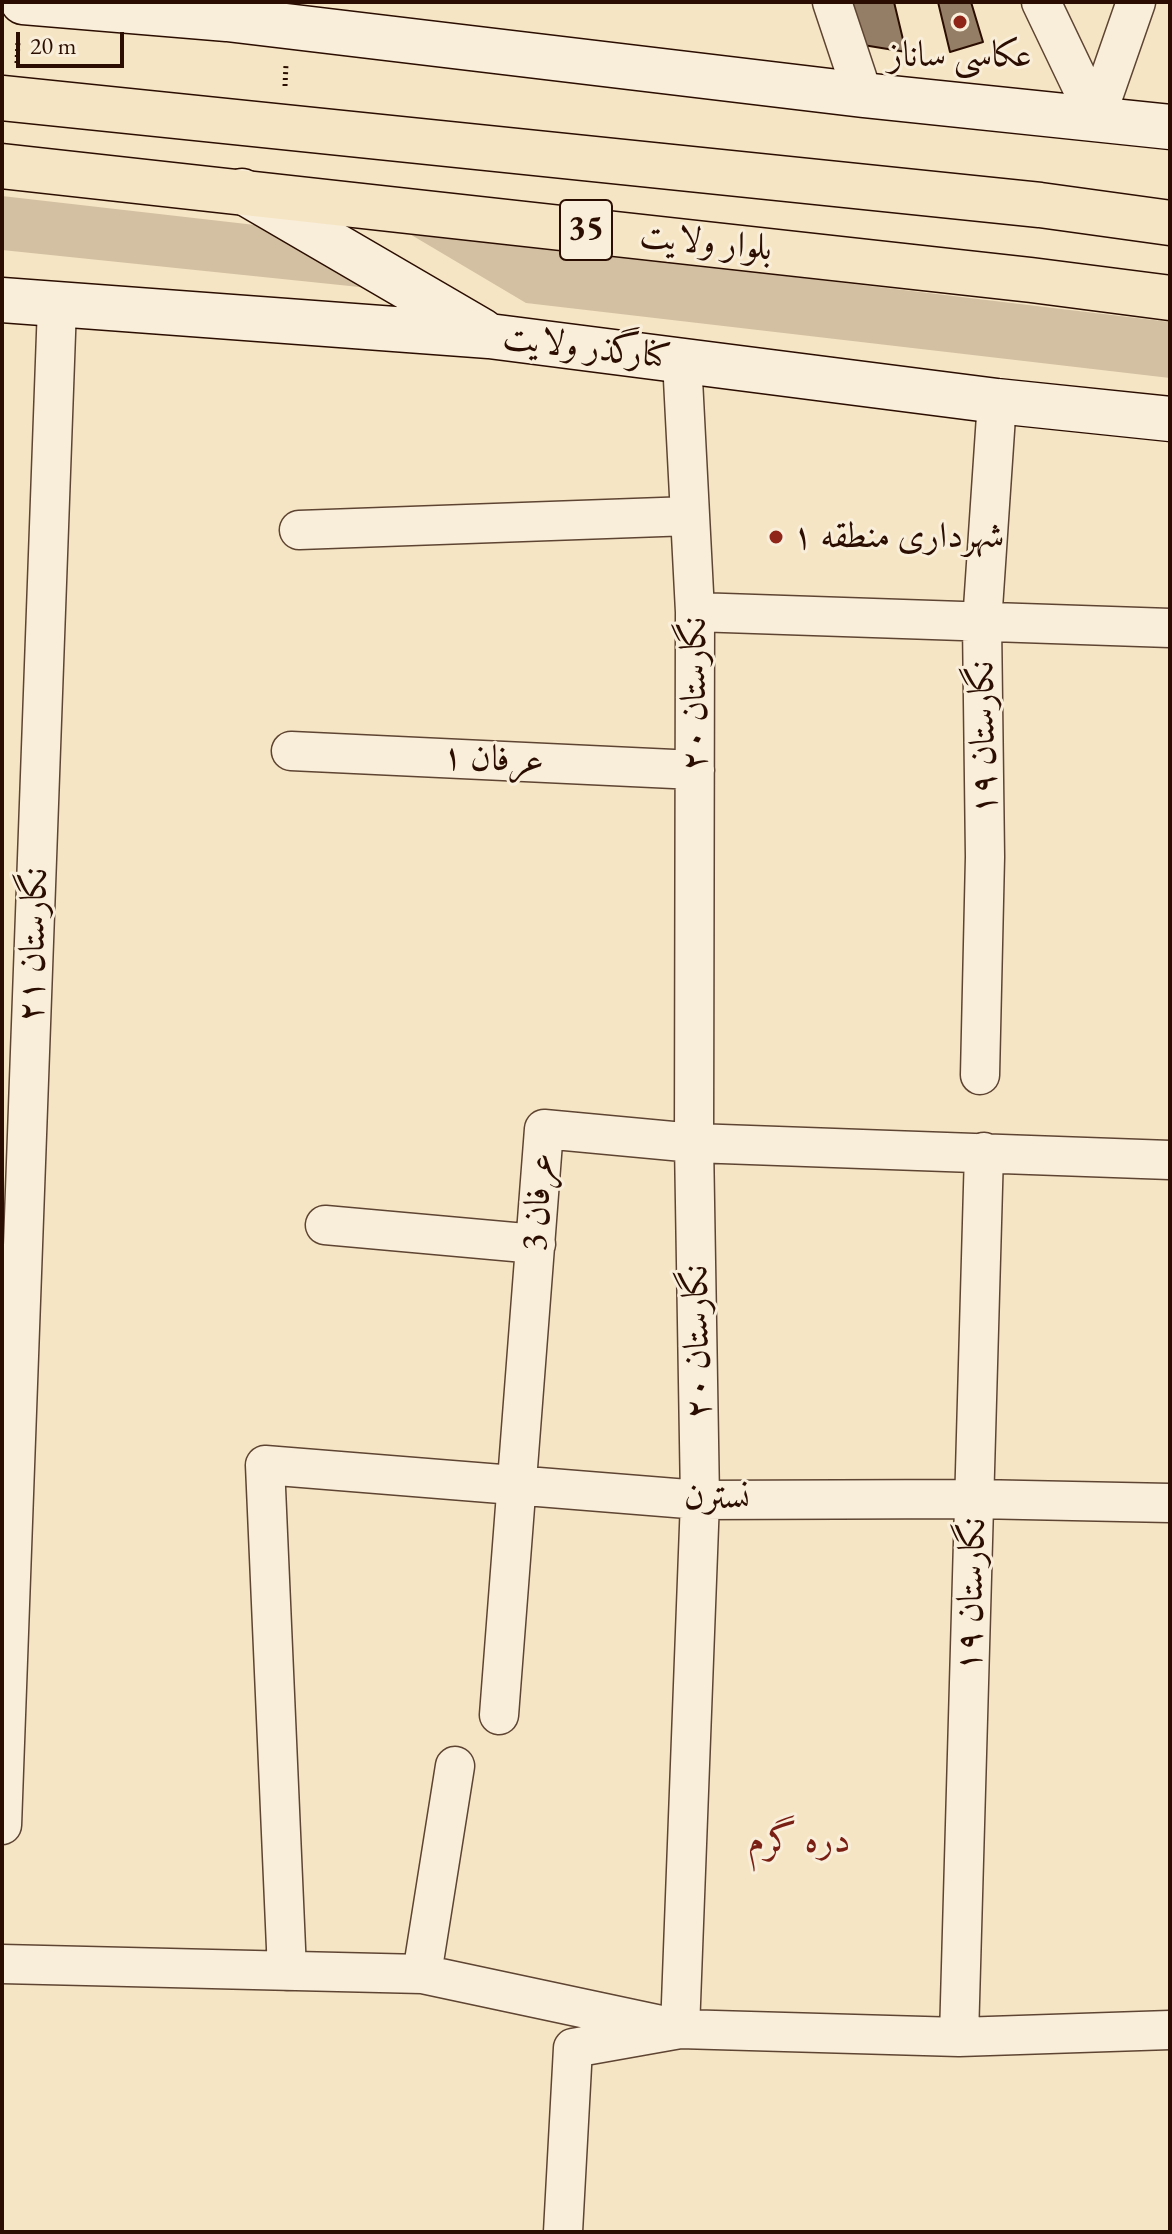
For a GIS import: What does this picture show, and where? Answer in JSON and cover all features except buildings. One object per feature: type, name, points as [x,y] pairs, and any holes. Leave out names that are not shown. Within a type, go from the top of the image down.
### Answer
[{"type":"main road","points":[[21,16],[228,11],[289,27],[863,95],[1170,127]]},
{"type":"main road","name":"بلوار ولایت","points":[[8,99],[1040,205],[1170,223]]},
{"type":"main road","name":"بلوار ولایت","points":[[2,166],[1170,298]]},
{"type":"main road","points":[[242,191],[489,336]]},
{"type":"main road","name":"کنارگذر ولایت","points":[[2,300],[489,336],[997,401],[1170,419]]},
{"type":"street","points":[[832,2],[863,95]]},
{"type":"street","points":[[1041,2],[1096,117]]},
{"type":"street","points":[[1096,117],[1136,2]]},
{"type":"street","name":"نگارستان ۲۱","points":[[2,1825],[57,306]]},
{"type":"street","name":"نگارستان ۲۰","points":[[680,2029],[700,1500],[694,1143],[695,612],[682,360]]},
{"type":"street","name":"نگارستان ۱۹","points":[[980,1075],[985,857],[982,623],[997,401]]},
{"type":"street","points":[[299,530],[690,516]]},
{"type":"street","points":[[695,612],[1170,628]]},
{"type":"street","name":"عرفان ۱","points":[[291,751],[695,770]]},
{"type":"street","name":"عرفان 3","points":[[499,1715],[544,1129],[694,1143]]},
{"type":"street","points":[[694,1143],[1170,1160]]},
{"type":"street","name":"نگارستان ۱۹","points":[[959,2037],[984,1152]]},
{"type":"street","points":[[325,1225],[536,1244]]},
{"type":"street","name":"نسترن","points":[[287,1971],[265,1465],[700,1500],[975,1499],[1170,1503]]},
{"type":"street","points":[[422,1974],[455,1766]]},
{"type":"street","points":[[2,1964],[422,1974],[680,2029],[959,2037],[1170,2030]]},
{"type":"street","points":[[563,2232],[573,2048],[680,2029]]},
{"type":"path","points":[[8,99],[21,16]]},
{"type":"path","points":[[282,127],[289,27]]},
{"type":"shaded area","points":[[2,196],[264,226],[369,288],[2,250]]},
{"type":"shaded area","points":[[403,230],[1170,322],[1170,378],[526,303]]},
{"type":"place","name":"عکاسی ساناز","points":[[960,22]]},
{"type":"place","name":"شهرداری منطقه ۱","points":[[776,537]]},
{"type":"district","name":"دره گرم","points":[[799,1842]]}]
